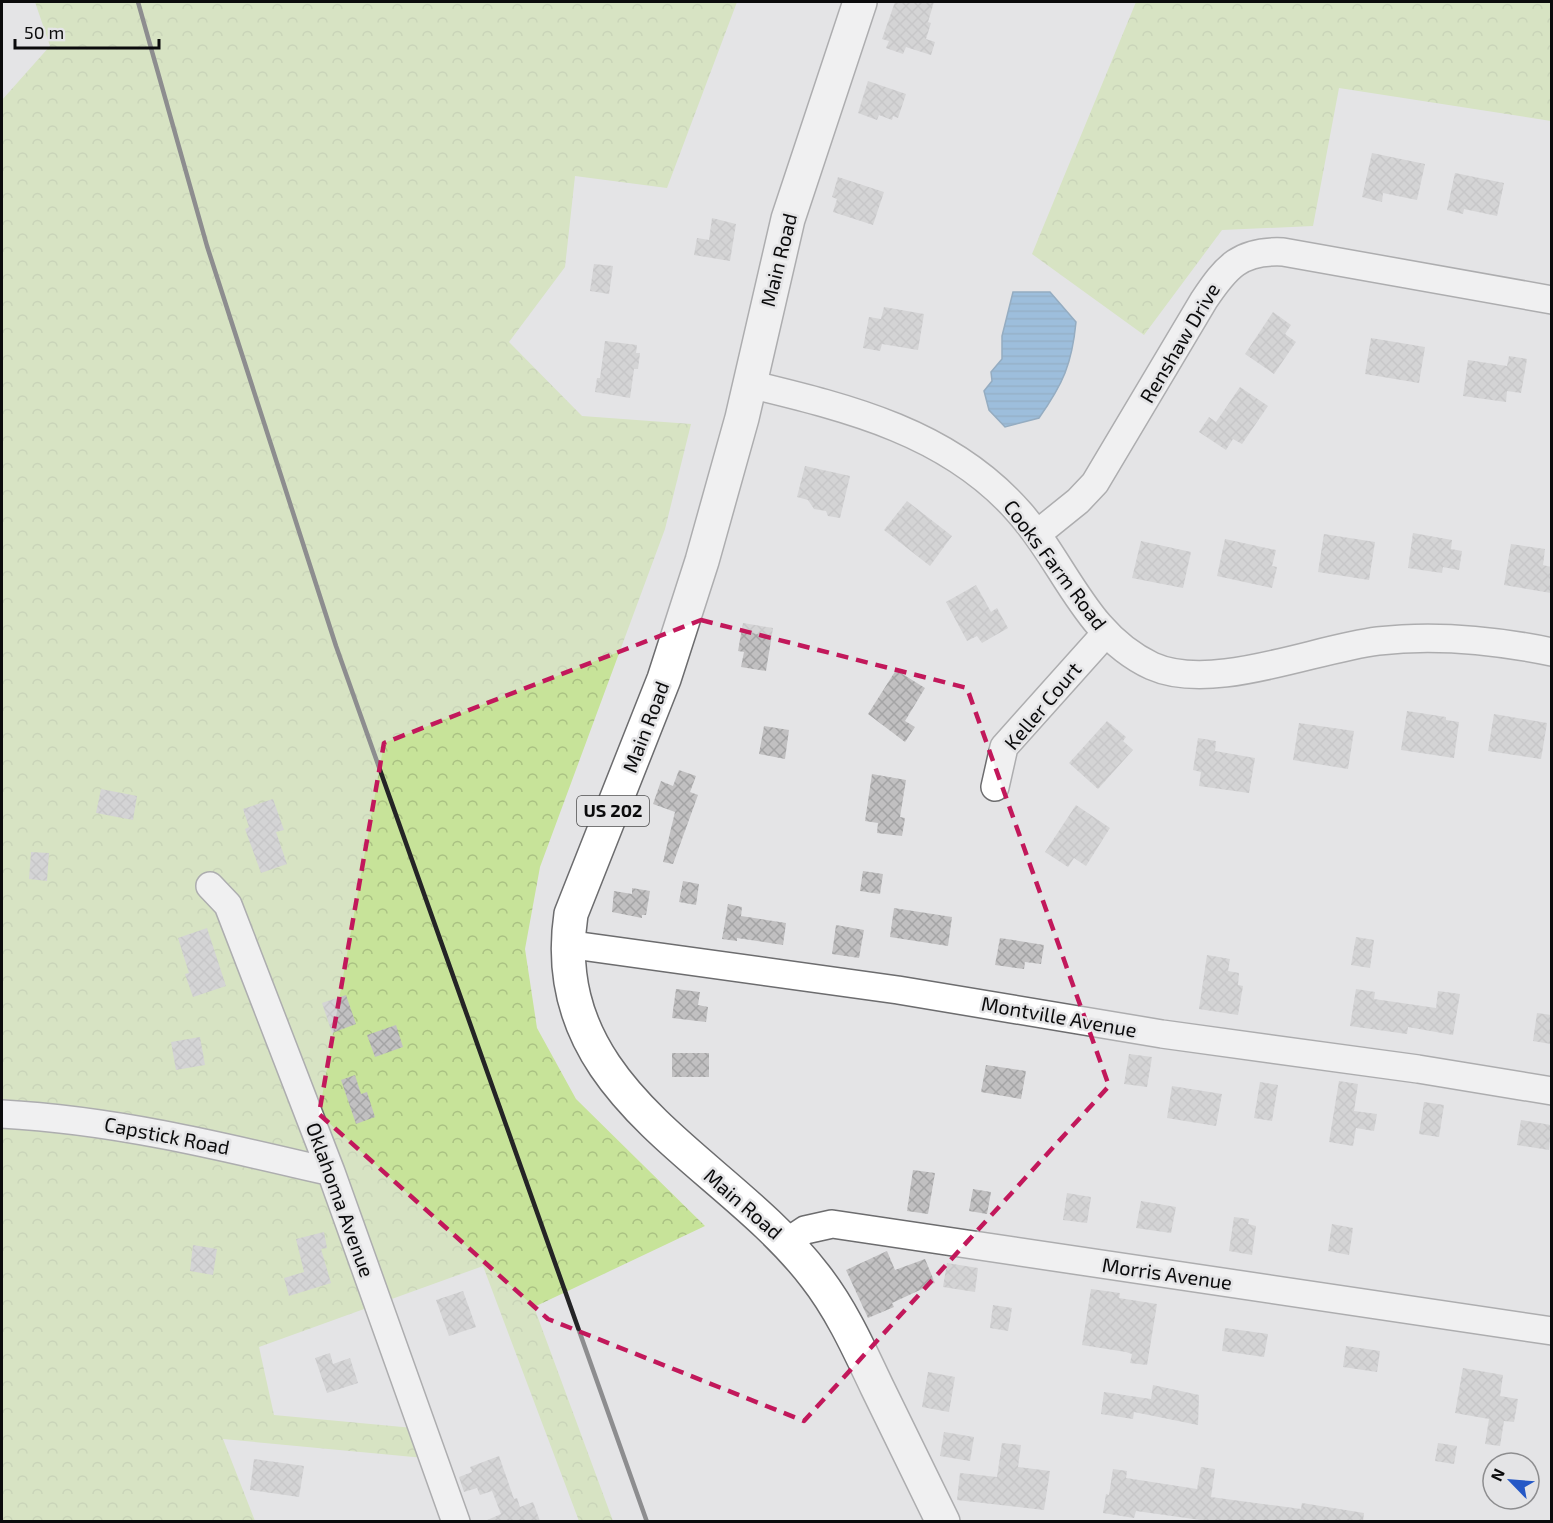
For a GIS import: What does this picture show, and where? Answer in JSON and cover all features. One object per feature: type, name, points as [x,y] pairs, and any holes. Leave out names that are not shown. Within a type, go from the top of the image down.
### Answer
[{"type":"main road","name":"Main Road","points":[[860,2],[788,219],[749,384],[702,561],[664,679],[571,914],[566,944],[570,988],[575,1010],[597,1052],[619,1084],[661,1131],[787,1242],[816,1276],[838,1309],[943,1521]]},
{"type":"street","name":"Renshaw Drive","points":[[1037,534],[1078,501],[1095,483],[1204,300],[1223,273],[1244,258],[1257,254],[1283,252],[1551,300]]},
{"type":"street","name":"Cooks Farm Road","points":[[749,384],[850,409],[901,428],[936,446],[970,468],[1000,493],[1037,534],[1082,605],[1106,633],[1130,654],[1153,666],[1198,675],[1231,673],[1376,642],[1415,638],[1494,641],[1551,652]]},
{"type":"street","name":"Keller Court","points":[[995,787],[1004,747],[1106,633]]},
{"type":"street","name":"Oklahoma Avenue","points":[[210,886],[228,905],[330,1172],[456,1521]]},
{"type":"street","name":"Montville Avenue","points":[[566,944],[898,990],[1161,1034],[1418,1069],[1551,1091]]},
{"type":"street","name":"Capstick Road","points":[[2,1114],[52,1116],[164,1132],[330,1172]]},
{"type":"street","name":"Morris Avenue","points":[[787,1242],[805,1230],[832,1224],[1551,1331]]},
{"type":"highlighted area","points":[[701,620],[967,688],[1109,1086],[804,1421],[548,1319],[319,1114],[384,743]]},
{"type":"green space","points":[[35,2],[737,2],[667,188],[575,176],[565,267],[509,342],[582,416],[691,424],[665,529],[540,867],[525,949],[537,1028],[576,1099],[705,1226],[534,1307],[613,1521],[579,1521],[483,1266],[259,1347],[274,1415],[424,1429],[435,1459],[223,1439],[255,1521],[2,1522],[2,100],[50,46]]},
{"type":"green space","points":[[1136,2],[1551,2],[1551,121],[1339,88],[1313,226],[1222,230],[1144,335],[1032,254]]},
{"type":"water","points":[[1013,292],[1050,292],[1076,322],[1072,350],[1065,373],[1039,418],[1005,427],[989,410],[984,391],[992,381],[991,372],[1002,359],[1002,336]]},
{"type":"building","points":[[895,2],[934,2],[926,39],[935,42],[931,55],[906,47],[903,54],[886,48],[889,41],[882,39]]},
{"type":"building","points":[[868,81],[906,94],[898,118],[893,116],[892,120],[879,115],[877,120],[858,113]]},
{"type":"building","points":[[1372,153],[1425,164],[1417,200],[1383,193],[1382,202],[1362,197]]},
{"type":"building","points":[[1455,173],[1504,183],[1497,216],[1464,209],[1463,214],[1447,210]]},
{"type":"building","points":[[838,177],[884,192],[873,225],[833,212],[837,199],[832,197]]},
{"type":"building","points":[[712,218],[736,224],[730,261],[694,255],[697,238],[709,240]]},
{"type":"building","points":[[594,264],[613,266],[609,294],[590,291]]},
{"type":"building","points":[[884,307],[924,314],[918,350],[882,344],[880,351],[863,348],[869,317],[881,319]]},
{"type":"building","points":[[1273,312],[1291,325],[1285,334],[1296,342],[1274,374],[1245,354]]},
{"type":"building","points":[[1371,338],[1425,347],[1419,383],[1365,374]]},
{"type":"building","points":[[605,341],[637,345],[636,353],[640,353],[638,369],[634,369],[630,398],[595,392],[597,378],[600,378]]},
{"type":"building","points":[[1509,356],[1527,359],[1521,393],[1507,391],[1506,402],[1463,396],[1468,360],[1507,366]]},
{"type":"building","points":[[1240,387],[1268,406],[1242,444],[1233,439],[1226,450],[1199,432],[1209,417],[1216,422]]},
{"type":"building","points":[[805,466],[850,476],[840,518],[828,516],[826,511],[814,509],[808,500],[797,497]]},
{"type":"building","points":[[907,501],[952,536],[930,566],[884,530]]},
{"type":"building","points":[[1413,533],[1452,540],[1451,549],[1462,551],[1459,570],[1443,567],[1442,573],[1408,568]]},
{"type":"building","points":[[1324,534],[1375,542],[1369,580],[1318,572]]},
{"type":"building","points":[[1225,539],[1276,550],[1272,566],[1277,567],[1272,588],[1217,576]]},
{"type":"building","points":[[1141,541],[1191,552],[1183,588],[1132,578]]},
{"type":"building","points":[[1511,544],[1545,549],[1543,565],[1551,567],[1551,593],[1504,585]]},
{"type":"building","points":[[976,585],[991,612],[997,608],[1008,628],[982,643],[977,636],[967,641],[946,602]]},
{"type":"building","points":[[743,623],[773,628],[766,671],[741,667],[744,652],[738,651]]},
{"type":"building","points":[[896,670],[925,688],[905,721],[915,727],[905,742],[868,714]]},
{"type":"building","points":[[1407,711],[1446,717],[1446,720],[1459,722],[1454,758],[1401,750]]},
{"type":"building","points":[[1494,714],[1547,723],[1541,759],[1488,751]]},
{"type":"building","points":[[1107,721],[1126,737],[1123,741],[1133,750],[1098,789],[1069,763]]},
{"type":"building","points":[[1299,723],[1354,731],[1348,769],[1293,760]]},
{"type":"building","points":[[764,726],[789,730],[785,759],[759,754]]},
{"type":"building","points":[[1198,738],[1216,741],[1215,751],[1255,758],[1249,793],[1199,786],[1201,772],[1193,770]]},
{"type":"building","points":[[679,770],[696,776],[690,792],[698,795],[673,864],[663,862],[675,812],[653,804],[661,781],[673,786]]},
{"type":"building","points":[[872,774],[906,780],[900,817],[905,818],[902,836],[877,833],[878,823],[865,821]]},
{"type":"building","points":[[101,789],[137,796],[133,820],[96,813]]},
{"type":"building","points":[[273,799],[284,830],[276,832],[287,864],[261,873],[245,829],[249,827],[243,809]]},
{"type":"building","points":[[1076,805],[1110,828],[1086,866],[1074,858],[1068,867],[1045,852]]},
{"type":"building","points":[[31,852],[49,853],[47,881],[29,879]]},
{"type":"building","points":[[863,871],[883,874],[880,894],[860,891]]},
{"type":"building","points":[[683,881],[699,884],[696,905],[679,902]]},
{"type":"building","points":[[632,888],[650,891],[646,915],[642,915],[642,918],[612,912],[614,891],[632,894]]},
{"type":"building","points":[[728,904],[742,907],[741,916],[786,923],[783,945],[737,938],[737,941],[722,939]]},
{"type":"building","points":[[894,908],[952,917],[948,946],[890,937]]},
{"type":"building","points":[[836,925],[864,930],[859,958],[832,954]]},
{"type":"building","points":[[207,928],[226,986],[193,997],[185,974],[189,973],[178,938]]},
{"type":"building","points":[[1356,937],[1374,940],[1370,968],[1351,965]]},
{"type":"building","points":[[1000,938],[1044,945],[1041,964],[1025,962],[1024,969],[995,965]]},
{"type":"building","points":[[1207,955],[1230,959],[1228,971],[1239,973],[1238,985],[1243,986],[1238,1015],[1199,1009]]},
{"type":"building","points":[[676,989],[700,992],[698,1005],[708,1007],[706,1022],[672,1018]]},
{"type":"building","points":[[1356,989],[1375,992],[1374,999],[1436,1008],[1438,991],[1460,994],[1453,1035],[1408,1027],[1407,1034],[1350,1026]]},
{"type":"building","points":[[346,995],[356,1024],[332,1033],[322,1003]]},
{"type":"building","points":[[1537,1013],[1551,1015],[1551,1044],[1533,1041]]},
{"type":"building","points":[[396,1025],[403,1047],[375,1057],[367,1035]]},
{"type":"building","points":[[200,1037],[205,1065],[176,1070],[171,1042]]},
{"type":"building","points":[[672,1053],[709,1053],[709,1077],[672,1077]]},
{"type":"building","points":[[1129,1054],[1152,1057],[1147,1087],[1124,1084]]},
{"type":"building","points":[[986,1065],[1026,1071],[1021,1099],[981,1092]]},
{"type":"building","points":[[355,1075],[361,1094],[367,1092],[375,1117],[356,1124],[341,1080]]},
{"type":"building","points":[[1339,1081],[1358,1084],[1354,1111],[1377,1114],[1374,1131],[1356,1128],[1353,1146],[1329,1142]]},
{"type":"building","points":[[1260,1082],[1278,1085],[1272,1121],[1254,1118]]},
{"type":"building","points":[[1172,1086],[1222,1094],[1216,1126],[1167,1118]]},
{"type":"building","points":[[1424,1102],[1444,1105],[1439,1137],[1419,1134]]},
{"type":"building","points":[[1521,1120],[1551,1125],[1549,1150],[1517,1145]]},
{"type":"building","points":[[913,1170],[935,1173],[928,1214],[907,1211]]},
{"type":"building","points":[[973,1189],[991,1192],[987,1214],[969,1211]]},
{"type":"building","points":[[1067,1193],[1091,1197],[1087,1223],[1063,1220]]},
{"type":"building","points":[[1141,1201],[1176,1207],[1171,1233],[1136,1228]]},
{"type":"building","points":[[1234,1217],[1249,1219],[1248,1224],[1256,1226],[1252,1255],[1229,1251]]},
{"type":"building","points":[[1332,1224],[1353,1228],[1349,1255],[1328,1251]]},
{"type":"building","points":[[324,1232],[327,1248],[321,1249],[331,1283],[289,1296],[284,1278],[304,1272],[296,1239]]},
{"type":"building","points":[[193,1245],[217,1249],[213,1275],[190,1271]]},
{"type":"building","points":[[887,1251],[895,1270],[925,1259],[935,1283],[892,1303],[894,1307],[868,1318],[846,1270]]},
{"type":"building","points":[[947,1263],[978,1268],[975,1292],[943,1287]]},
{"type":"building","points":[[1091,1289],[1120,1293],[1119,1298],[1157,1304],[1147,1365],[1130,1363],[1132,1354],[1126,1352],[1082,1345]]},
{"type":"building","points":[[463,1291],[476,1327],[449,1336],[436,1300]]},
{"type":"building","points":[[993,1305],[1012,1308],[1008,1331],[990,1328]]},
{"type":"building","points":[[1225,1328],[1268,1334],[1264,1357],[1222,1351]]},
{"type":"building","points":[[1346,1346],[1380,1351],[1377,1372],[1343,1367]]},
{"type":"building","points":[[330,1353],[333,1364],[350,1358],[358,1383],[327,1393],[315,1358]]},
{"type":"building","points":[[1463,1368],[1503,1375],[1500,1396],[1518,1399],[1514,1422],[1504,1421],[1500,1446],[1485,1444],[1489,1419],[1455,1413]]},
{"type":"building","points":[[928,1372],[955,1377],[949,1412],[922,1407]]},
{"type":"building","points":[[1153,1385],[1199,1395],[1198,1425],[1134,1412],[1133,1419],[1101,1414],[1104,1392],[1151,1399]]},
{"type":"building","points":[[944,1432],[974,1437],[970,1461],[940,1456]]},
{"type":"building","points":[[1002,1443],[1021,1445],[1018,1467],[1050,1471],[1044,1510],[957,1500],[960,1473],[997,1477]]},
{"type":"building","points":[[1438,1443],[1457,1446],[1454,1464],[1435,1461]]},
{"type":"building","points":[[499,1456],[514,1499],[517,1498],[520,1507],[533,1502],[540,1521],[485,1521],[501,1514],[492,1491],[480,1495],[477,1488],[464,1492],[459,1477],[472,1472],[470,1467]]},
{"type":"building","points":[[254,1459],[304,1466],[299,1497],[250,1490]]},
{"type":"building","points":[[1201,1467],[1215,1469],[1211,1497],[1301,1509],[1302,1503],[1364,1513],[1363,1521],[1208,1521],[1136,1511],[1134,1518],[1103,1513],[1106,1494],[1109,1495],[1113,1469],[1127,1471],[1126,1478],[1197,1489]]},
{"type":"railway","points":[[138,2],[207,246],[336,646],[647,1522]]}]
